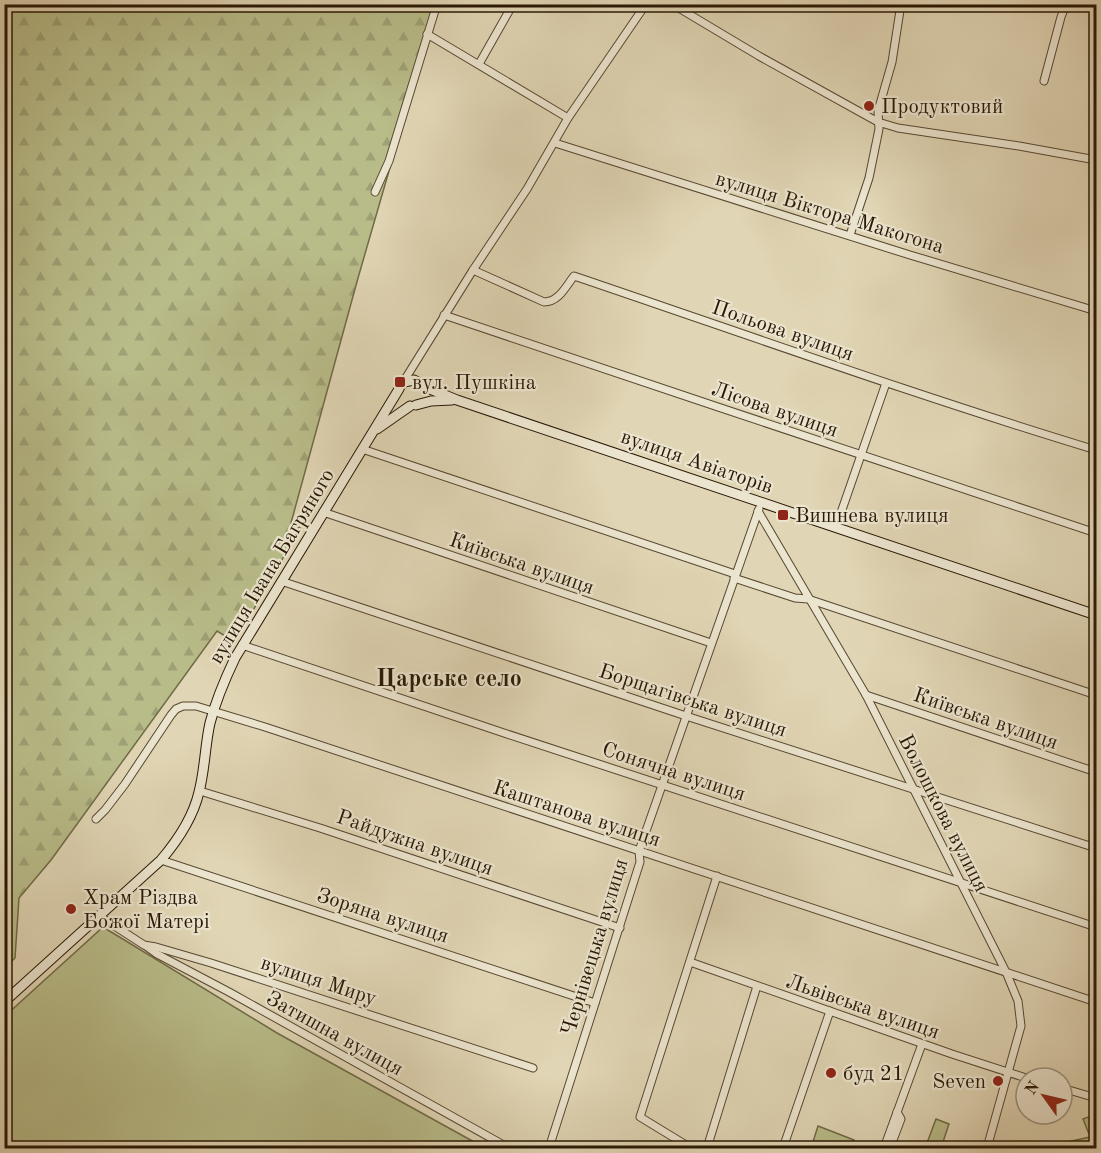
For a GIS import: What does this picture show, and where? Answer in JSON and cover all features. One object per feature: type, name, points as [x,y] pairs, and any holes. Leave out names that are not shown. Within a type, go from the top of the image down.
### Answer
[{"type":"main road","points":[[409,380],[421,384],[424,397],[413,406],[400,400],[399,387],[409,380]]},
{"type":"main road","name":"вулиця Авіаторів","points":[[421,384],[457,400],[760,506],[836,527],[1096,615]]},
{"type":"main road","name":"вулиця Івана Багряного","points":[[4,1002],[161,860],[182,832],[200,790],[214,711],[226,676],[242,645],[399,387]]},
{"type":"main road","name":"вулиця Авіаторів","points":[[413,406],[431,401],[457,400]]},
{"type":"main road","name":"вулиця Івана Багряного","points":[[373,432],[413,406]]},
{"type":"street","points":[[375,192],[389,161],[437,4]]},
{"type":"street","points":[[479,64],[513,4]]},
{"type":"street","name":"вулиця Івана Багряного","points":[[399,387],[555,143],[568,118],[646,4]]},
{"type":"street","points":[[672,4],[759,56],[878,122],[898,128],[1096,160]]},
{"type":"street","points":[[850,235],[869,178],[879,129],[878,111],[892,62],[901,4]]},
{"type":"street","points":[[1044,81],[1066,4]]},
{"type":"street","points":[[427,34],[568,118]]},
{"type":"street","name":"вулиця Віктора Макогона","points":[[555,143],[1096,311]]},
{"type":"street","name":"Польова вулиця","points":[[472,270],[544,302],[556,299],[574,276],[886,383],[1096,450]]},
{"type":"street","name":"Лісова вулиця","points":[[444,315],[1096,533]]},
{"type":"street","points":[[419,356],[416,368],[421,384]]},
{"type":"street","points":[[836,527],[886,383]]},
{"type":"street","points":[[362,449],[795,598],[808,599],[1096,694]]},
{"type":"street","name":"Чернівецька вулиця","points":[[549,1149],[640,862],[639,851],[760,506]]},
{"type":"street","name":"Волошкова вулиця","points":[[760,506],[808,599],[866,695],[1006,972],[1018,1001],[1021,1013],[1019,1036],[987,1149]]},
{"type":"street","name":"Київська вулиця","points":[[323,512],[711,643]]},
{"type":"street","name":"Борщагівська вулиця","points":[[281,581],[686,716],[1096,848]]},
{"type":"street","name":"Сонячна вулиця","points":[[242,645],[1096,927]]},
{"type":"street","name":"Київська вулиця","points":[[866,695],[1096,772]]},
{"type":"street","name":"Каштанова вулиця","points":[[96,819],[112,802],[176,709],[183,706],[196,706],[1096,1002]]},
{"type":"street","name":"Райдужна вулиця","points":[[200,790],[331,831],[620,928]]},
{"type":"street","name":"Зоряна вулиця","points":[[161,860],[595,1003]]},
{"type":"street","points":[[691,1149],[640,1117],[717,876]]},
{"type":"street","name":"вулиця Миру","points":[[99,916],[144,945],[156,946],[211,963],[534,1068]]},
{"type":"street","name":"Затишна вулиця","points":[[144,945],[509,1149]]},
{"type":"street","name":"Львівська вулиця","points":[[690,963],[1014,1075]]},
{"type":"street","points":[[706,1149],[757,986]]},
{"type":"street","points":[[783,1149],[830,1011]]},
{"type":"street","points":[[884,1149],[922,1044]]},
{"type":"street","points":[[1074,1092],[1096,1098]]},
{"type":"street","points":[[890,1149],[901,1119],[897,1112]]},
{"type":"green space","points":[[5,5],[437,5],[358,278],[291,523],[300,528],[235,642],[217,631],[51,860],[19,898],[15,958],[5,968]]},
{"type":"green space","points":[[103,927],[277,1033],[485,1148],[5,1148],[5,1016]]},
{"type":"green space","points":[[1091,1116],[1096,1119],[1096,1148],[1046,1148],[1090,1137],[1093,1133],[1089,1134],[1083,1119]]},
{"type":"green space","points":[[936,1119],[949,1124],[941,1148],[927,1143]]},
{"type":"green space","points":[[818,1126],[854,1140],[852,1148],[811,1148]]},
{"type":"place","name":"Продуктовий","points":[[869,106]]},
{"type":"place","name":"вул. Пушкіна","points":[[400,382]]},
{"type":"place","name":"Вишнева вулиця","points":[[783,515]]},
{"type":"place","name":"Храм Різдва Божої Матері","points":[[71,909]]},
{"type":"place","name":"буд 21","points":[[831,1073]]},
{"type":"place","name":"Seven","points":[[998,1081]]},
{"type":"district","name":"Царське село","points":[[449,678]]}]
